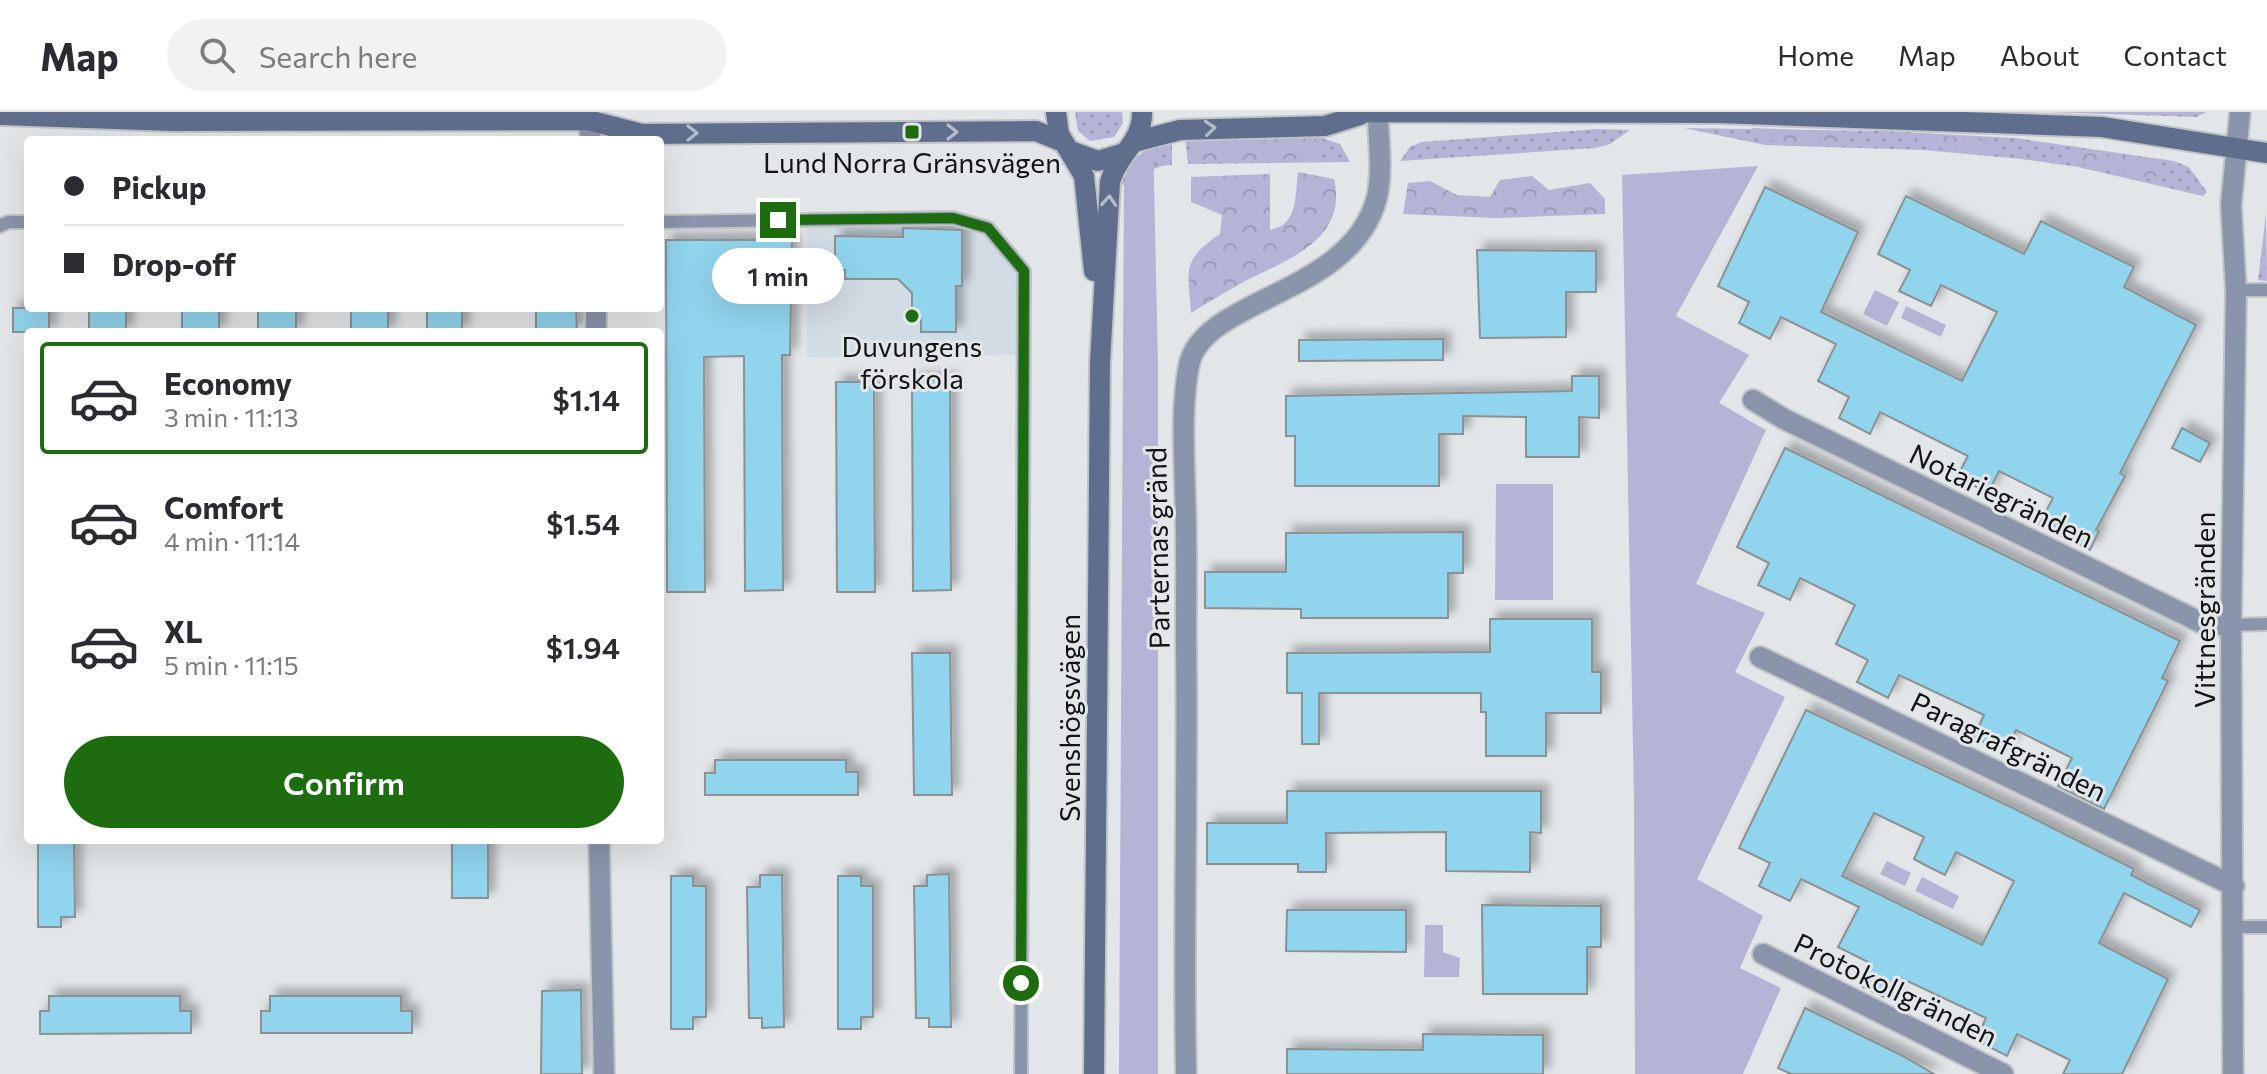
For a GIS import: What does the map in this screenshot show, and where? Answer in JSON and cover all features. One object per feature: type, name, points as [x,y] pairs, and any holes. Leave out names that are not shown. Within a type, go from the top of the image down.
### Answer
[{"type":"street","points":[[588,124],[615,112]]},
{"type":"street","name":"Svenshögsvägen","points":[[1056,112],[1057,129],[1084,176],[1089,199],[1100,363]]},
{"type":"street","name":"Svenshögsvägen","points":[[1094,1074],[1100,363],[1110,182],[1141,129],[1142,112]]},
{"type":"street","name":"Vittnesgränden","points":[[2233,1074],[2231,625],[2236,290],[2231,205],[2240,112]]},
{"type":"street","points":[[0,115],[173,121],[588,124],[642,134],[1036,131],[1098,161],[1180,130],[1325,126],[1366,113],[1720,113],[2102,127],[2267,153]]},
{"type":"street","name":"Parternas gränd","points":[[1186,1074],[1188,748],[1183,428],[1189,363],[1198,344],[1216,329],[1334,263],[1354,242],[1377,196],[1366,113]]},
{"type":"street","name":"Notariegränden","points":[[1753,400],[1784,419],[2133,592],[2206,625],[2231,625]]},
{"type":"street","name":"Paragrafgränden","points":[[1760,657],[2234,886]]},
{"type":"street","points":[[599,844],[604,1074]]},
{"type":"street","name":"Protokollgränden","points":[[1763,954],[2003,1074]]},
{"type":"lane","points":[[664,222],[953,218],[988,228],[1024,271],[1021,1074]]},
{"type":"lane","points":[[0,226],[8,222],[24,222]]},
{"type":"lane","points":[[2236,290],[2267,290]]},
{"type":"lane","points":[[2231,625],[2267,624]]},
{"type":"lane","points":[[2234,927],[2267,927]]},
{"type":"shaded area","name":"Duvungens förskola","points":[[963,224],[990,238],[1017,276],[1017,355],[807,357],[807,227]]},
{"type":"green space","points":[[1075,112],[1122,112],[1123,123],[1114,137],[1090,141],[1078,131]]},
{"type":"green space","points":[[2045,112],[2207,112],[2196,117]]},
{"type":"green space","points":[[1684,128],[1884,131],[2015,138],[2174,161],[2189,167],[2207,192],[2203,196],[2078,167],[2022,159],[1923,150],[1765,145]]},
{"type":"green space","points":[[1752,128],[1855,132],[1860,138],[1785,143],[1757,137]]},
{"type":"green space","points":[[1598,129],[1630,130],[1610,144],[1596,148],[1400,161],[1410,147],[1421,142]]},
{"type":"green space","points":[[1919,133],[1993,142],[1990,151],[1913,146]]},
{"type":"green space","points":[[1153,135],[1158,365],[1158,1074],[1119,1074],[1124,182]]},
{"type":"green space","points":[[1313,135],[1340,144],[1350,162],[1188,164],[1185,138]]},
{"type":"green space","points":[[1316,139],[1320,159],[1193,160],[1192,141]]},
{"type":"green space","points":[[1172,141],[1172,165],[1156,168],[1133,182],[1120,185],[1135,157]]},
{"type":"green space","points":[[2066,150],[2161,164],[2166,170],[2164,176],[2149,178],[2070,161]]},
{"type":"green space","points":[[1758,166],[1676,316],[1749,355],[1719,403],[1766,430],[1696,584],[1765,613],[1735,672],[1785,697],[1697,879],[1763,916],[1740,968],[1781,988],[1743,1074],[1635,1074],[1634,800],[1622,175]]},
{"type":"green space","points":[[1298,172],[1334,179],[1336,200],[1324,232],[1296,255],[1191,313],[1190,267],[1199,251],[1220,234],[1222,215],[1191,202],[1191,177],[1270,174],[1270,230],[1279,227],[1290,216]]},
{"type":"green space","points":[[1532,176],[1549,190],[1590,183],[1605,199],[1605,214],[1497,218],[1403,214],[1408,183],[1430,181],[1457,195],[1490,197],[1500,180]]},
{"type":"green space","points":[[2266,214],[2267,281],[2258,280]]},
{"type":"green space","points":[[1875,290],[1899,302],[1887,326],[1863,314]]},
{"type":"green space","points":[[1906,306],[1946,325],[1941,337],[1901,318]]},
{"type":"green space","points":[[1496,484],[1553,484],[1553,600],[1495,600]]},
{"type":"green space","points":[[1887,861],[1911,873],[1905,886],[1880,874]]},
{"type":"green space","points":[[1922,877],[1959,896],[1953,909],[1915,891]]},
{"type":"green space","points":[[1425,925],[1443,925],[1443,952],[1460,958],[1459,977],[1424,977]]},
{"type":"building","points":[[1765,187],[1858,232],[1821,312],[1962,381],[1997,312],[1941,285],[1931,306],[1899,291],[1910,270],[1878,254],[1906,196],[2024,254],[2041,221],[2134,267],[2124,287],[2196,325],[2120,473],[2125,476],[2096,530],[2099,531],[2090,550],[2039,525],[2053,498],[1999,471],[1988,493],[1957,477],[1968,456],[1880,412],[1870,434],[1839,418],[1849,397],[1818,381],[1836,344],[1781,317],[1770,339],[1739,323],[1749,302],[1718,286]]},
{"type":"building","points":[[903,228],[962,230],[962,286],[956,286],[956,332],[921,332],[921,319],[912,319],[912,293],[898,279],[845,279],[845,270],[835,270],[835,236],[903,237]]},
{"type":"building","points":[[666,240],[792,240],[790,355],[782,355],[783,590],[745,591],[744,356],[704,357],[705,592],[667,592]]},
{"type":"building","points":[[1477,250],[1596,251],[1596,292],[1566,292],[1566,337],[1480,338]]},
{"type":"building","points":[[13,308],[24,308],[24,312],[49,312],[49,328],[24,328],[24,332],[13,332]]},
{"type":"building","points":[[89,312],[126,312],[126,328],[89,328]]},
{"type":"building","points":[[182,312],[219,312],[219,328],[182,328]]},
{"type":"building","points":[[258,312],[296,312],[296,328],[258,328]]},
{"type":"building","points":[[351,312],[388,312],[388,328],[351,328]]},
{"type":"building","points":[[427,312],[462,312],[462,328],[427,328]]},
{"type":"building","points":[[536,312],[576,312],[577,328],[536,328]]},
{"type":"building","points":[[1443,339],[1443,360],[1299,361],[1299,340]]},
{"type":"building","points":[[1572,376],[1599,376],[1599,418],[1579,417],[1579,457],[1526,457],[1526,417],[1463,416],[1463,434],[1439,434],[1439,486],[1295,486],[1295,436],[1286,436],[1286,396],[1572,391]]},
{"type":"building","points":[[912,380],[950,380],[951,590],[913,591]]},
{"type":"building","points":[[836,382],[874,382],[875,592],[837,592]]},
{"type":"building","points":[[2182,428],[2210,443],[2200,462],[2172,448]]},
{"type":"building","points":[[1785,448],[2180,641],[2162,678],[2168,681],[2104,809],[2058,786],[2072,758],[2016,730],[2005,753],[1974,737],[1984,715],[1899,675],[1888,698],[1857,682],[1868,660],[1836,644],[1855,605],[1800,578],[1790,600],[1758,585],[1769,563],[1737,547]]},
{"type":"building","points":[[1463,532],[1463,573],[1448,573],[1448,618],[1301,618],[1301,609],[1205,608],[1205,572],[1286,572],[1286,533]]},
{"type":"building","points":[[1490,619],[1592,619],[1592,672],[1601,672],[1601,713],[1546,713],[1546,756],[1486,756],[1486,712],[1481,712],[1481,693],[1319,693],[1319,744],[1302,744],[1302,693],[1287,693],[1287,653],[1490,652]]},
{"type":"building","points":[[912,653],[950,653],[952,795],[914,795]]},
{"type":"building","points":[[1806,710],[2134,869],[2131,875],[2200,910],[2191,927],[2124,893],[2099,943],[2168,979],[2122,1074],[2063,1074],[2070,1060],[2017,1034],[2007,1056],[1976,1040],[1986,1018],[1901,978],[1890,1000],[1859,985],[1870,963],[1838,947],[1859,907],[1801,879],[1790,901],[1759,886],[1770,863],[1739,848]],"holes":[[[1874,813],[1924,837],[1914,859],[1945,875],[1956,852],[2014,881],[1982,945],[1842,876]]]},
{"type":"building","points":[[715,760],[846,760],[846,772],[858,772],[858,795],[705,795],[705,773],[715,773]]},
{"type":"building","points":[[1287,791],[1541,791],[1541,833],[1530,832],[1530,872],[1446,871],[1446,832],[1326,833],[1326,872],[1298,872],[1298,864],[1207,864],[1207,823],[1287,823]]},
{"type":"building","points":[[38,844],[74,844],[75,917],[61,917],[61,927],[38,927]]},
{"type":"building","points":[[452,844],[488,844],[488,898],[452,898]]},
{"type":"building","points":[[949,874],[951,1027],[929,1027],[929,1018],[916,1018],[914,886],[927,886],[927,875]]},
{"type":"building","points":[[760,875],[782,875],[784,1027],[762,1028],[762,1018],[749,1018],[747,887],[760,887]]},
{"type":"building","points":[[671,876],[693,876],[693,886],[706,886],[706,1017],[693,1017],[693,1029],[671,1029]]},
{"type":"building","points":[[838,876],[861,876],[861,886],[873,886],[873,1017],[861,1017],[861,1029],[838,1029]]},
{"type":"building","points":[[1482,905],[1601,906],[1601,947],[1587,947],[1587,994],[1483,994]]},
{"type":"building","points":[[1287,910],[1406,910],[1406,952],[1286,951]]},
{"type":"building","points":[[581,990],[582,1074],[541,1074],[542,991]]},
{"type":"building","points":[[49,996],[180,996],[180,1011],[191,1011],[191,1033],[40,1034],[40,1011],[49,1011]]},
{"type":"building","points":[[270,996],[401,996],[401,1011],[412,1011],[412,1033],[261,1033],[261,1011],[270,1011]]},
{"type":"building","points":[[1805,1008],[1934,1074],[1791,1074],[1778,1068]]},
{"type":"building","points":[[1423,1034],[1543,1035],[1543,1074],[1287,1074],[1287,1049],[1423,1050]]},
{"type":"place","name":"Lund Norra Gränsvägen","points":[[912,132]]},
{"type":"place","name":"Duvungens förskola","points":[[912,316]]},
{"type":"route","points":[[778,220],[889,216],[953,218],[988,228],[1024,271],[1021,983]]}]
